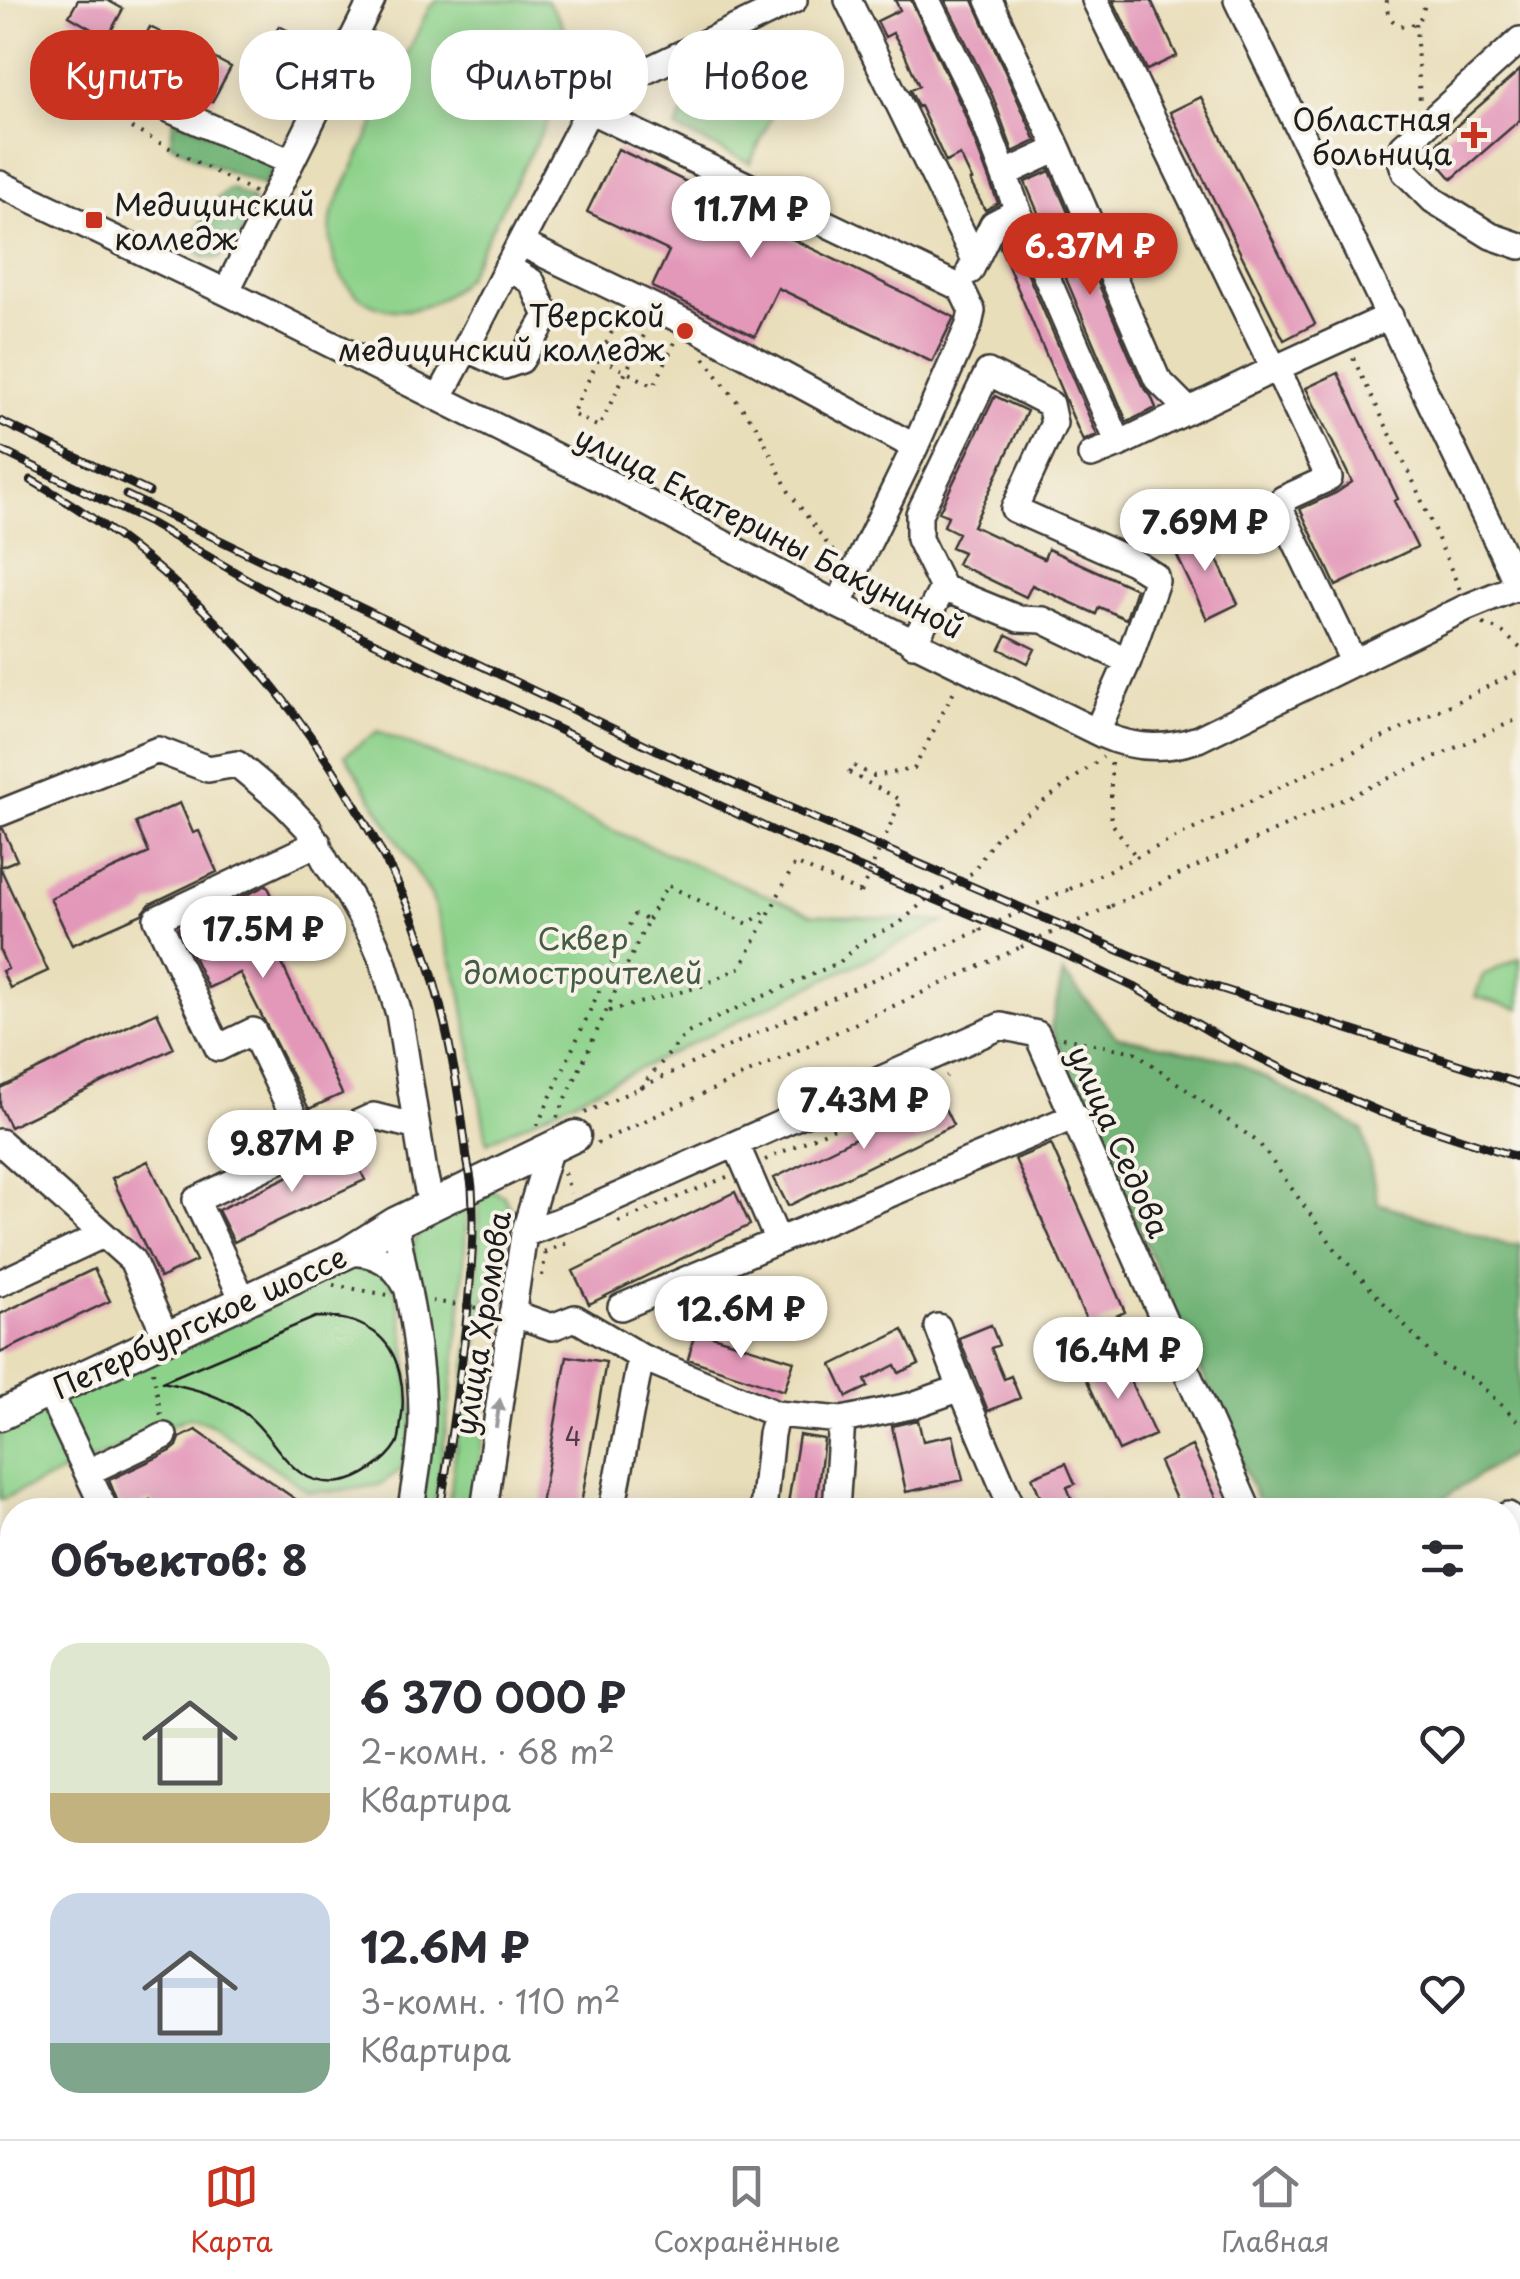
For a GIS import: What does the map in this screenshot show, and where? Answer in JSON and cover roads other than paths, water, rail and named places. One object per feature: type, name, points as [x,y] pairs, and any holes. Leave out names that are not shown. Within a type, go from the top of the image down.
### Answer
[{"type":"main road","name":"Петербургское шоссе","points":[[0,1398],[347,1254],[394,1223],[564,1138]]},
{"type":"main road","name":"Петербургское шоссе","points":[[0,1414],[49,1392],[237,1287],[338,1239],[394,1223]]},
{"type":"street","points":[[226,292],[372,0]]},
{"type":"street","points":[[648,70],[794,0]]},
{"type":"street","points":[[848,0],[975,260]]},
{"type":"street","points":[[928,0],[978,104],[1018,211],[1119,444]]},
{"type":"street","points":[[989,0],[1158,379],[1188,410]]},
{"type":"street","points":[[1095,0],[1329,478],[1283,500],[1282,513],[1354,663]]},
{"type":"street","points":[[1238,0],[1519,587]]},
{"type":"street","points":[[1520,40],[1403,146],[1401,160],[1405,172],[1433,200],[1491,236],[1520,246]]},
{"type":"street","points":[[195,120],[291,162]]},
{"type":"street","points":[[439,398],[584,120]]},
{"type":"street","points":[[612,120],[961,288],[972,311],[915,447],[838,606]]},
{"type":"street","points":[[1004,174],[1058,149]]},
{"type":"street","name":"улица Екатерины Бакуниной","points":[[0,184],[640,499],[838,606],[1104,741],[1163,747],[1190,742],[1466,608],[1519,587]]},
{"type":"street","points":[[961,288],[993,224],[1018,211]]},
{"type":"street","points":[[520,243],[685,322],[915,447]]},
{"type":"street","points":[[466,348],[504,366],[522,360],[548,316],[532,282],[507,267]]},
{"type":"street","points":[[1091,455],[1390,316]]},
{"type":"street","points":[[1104,741],[1155,576],[1133,562],[1014,509],[1054,423],[1050,404],[988,372],[919,514],[919,539],[943,588],[1019,619],[1043,620],[1128,661]]},
{"type":"street","points":[[913,644],[943,588]]},
{"type":"street","points":[[0,812],[158,750],[208,769],[236,764],[285,804],[310,829],[384,962],[400,1014],[432,1205]]},
{"type":"street","points":[[308,1146],[253,1031],[218,1048],[157,919],[318,844]]},
{"type":"street","name":"улица Седова","points":[[522,1246],[580,1213],[1001,1026],[1037,1034],[1243,1498]]},
{"type":"street","points":[[237,1287],[196,1200],[374,1116],[416,1127]]},
{"type":"street","points":[[621,1307],[1075,1116]]},
{"type":"street","name":"улица Хромова","points":[[486,1498],[522,1246],[564,1138]]},
{"type":"street","points":[[0,1142],[132,1260],[163,1330]]},
{"type":"street","points":[[736,1144],[778,1241]]},
{"type":"street","name":"улица Хромова","points":[[394,1223],[408,1291],[422,1405],[413,1498]]},
{"type":"street","points":[[0,1283],[103,1235]]},
{"type":"street","points":[[347,1254],[368,1254],[385,1261],[399,1274],[408,1291]]},
{"type":"street","points":[[512,1313],[552,1326],[575,1318],[641,1357],[776,1414],[842,1420],[910,1406],[961,1388]]},
{"type":"street","points":[[938,1327],[1008,1498]]},
{"type":"street","points":[[614,1498],[641,1357]]},
{"type":"street","points":[[49,1392],[100,1498]]},
{"type":"street","points":[[764,1498],[776,1414]]},
{"type":"street","points":[[837,1498],[842,1420]]},
{"type":"street","points":[[88,1472],[164,1436]]},
{"type":"tram line","points":[[316,1317],[346,1320],[374,1332],[390,1350],[400,1373],[403,1398],[398,1442],[380,1463],[356,1478],[341,1482],[309,1478],[286,1460],[258,1425],[228,1402],[162,1382],[316,1317]]},
{"type":"railway","points":[[0,421],[149,492]]},
{"type":"railway","points":[[0,450],[150,523],[278,597],[784,836],[1056,950],[1134,987],[1226,1041],[1297,1076],[1380,1112],[1520,1158]]},
{"type":"railway","points":[[31,480],[133,548],[224,630],[302,724],[368,828],[405,898],[433,978],[447,1035],[473,1204],[467,1316],[442,1498]]},
{"type":"railway","points":[[126,495],[659,751],[1144,961],[1520,1084]]},
{"type":"place","name":"Областная больница","points":[[1474,135]]},
{"type":"place","name":"Медицинский колледж","points":[[94,220]]},
{"type":"place","name":"Тверской медицинский колледж","points":[[685,331]]},
{"type":"park label","name":"Сквер домостроителей","points":[[583,954]]}]
